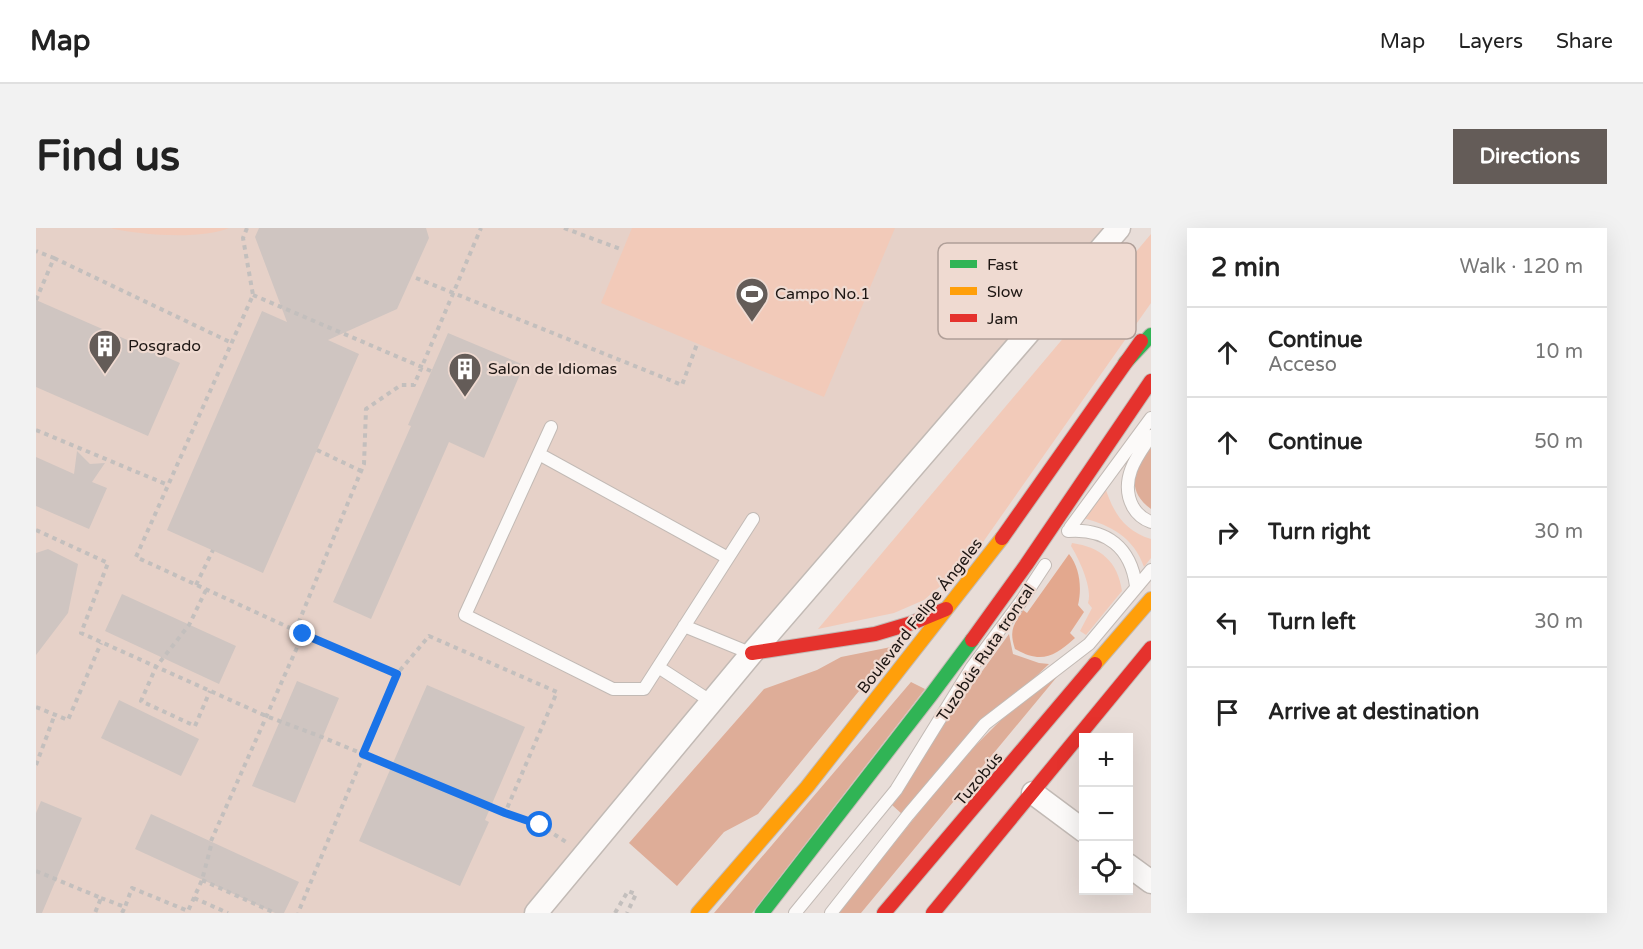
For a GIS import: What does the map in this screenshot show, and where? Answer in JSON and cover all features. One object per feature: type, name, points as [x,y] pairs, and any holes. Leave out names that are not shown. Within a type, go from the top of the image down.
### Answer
[{"type":"main road","name":"Boulevard Felipe Ángeles","points":[[698,913],[807,787],[997,544],[1151,327]]},
{"type":"main road","points":[[1125,363],[1151,335]]},
{"type":"main road","points":[[762,913],[931,695],[1026,565],[1151,381]]},
{"type":"main road","points":[[878,910],[1151,599]]},
{"type":"main road","points":[[752,653],[875,634],[912,623],[946,609]]},
{"type":"main road","points":[[933,913],[1151,648]]},
{"type":"main road","points":[[1038,730],[1126,650]]},
{"type":"street","points":[[1106,243],[1119,228]]},
{"type":"street","points":[[536,913],[752,653],[1023,339]]},
{"type":"street","points":[[1033,793],[1079,828]]},
{"type":"street","points":[[1133,869],[1151,882]]},
{"type":"lane","name":"Tuzobús Ruta troncal","points":[[795,913],[896,790],[972,667],[1151,418]]},
{"type":"lane","points":[[551,427],[465,615],[613,688],[644,689],[753,519]]},
{"type":"lane","points":[[1151,436],[1132,466],[1128,482],[1128,497],[1134,510],[1145,520],[1151,522]]},
{"type":"lane","points":[[539,454],[728,558]]},
{"type":"lane","points":[[1061,541],[1092,532],[1107,538],[1128,558],[1134,572],[1136,586]]},
{"type":"lane","points":[[1060,682],[1151,570]]},
{"type":"lane","points":[[684,626],[752,653]]},
{"type":"lane","points":[[831,913],[908,815],[985,724],[1089,644]]},
{"type":"lane","points":[[658,667],[712,702]]},
{"type":"lane","points":[[878,910],[884,893]]},
{"type":"path","points":[[247,228],[243,238],[254,295],[136,557],[296,631],[397,674]]},
{"type":"path","points":[[296,631],[364,464],[366,409],[401,385],[414,384],[481,228]]},
{"type":"path","points":[[564,228],[623,250]]},
{"type":"path","points":[[36,252],[54,258],[232,344]]},
{"type":"path","points":[[36,300],[54,258]]},
{"type":"path","points":[[416,278],[682,385],[698,344]]},
{"type":"path","points":[[254,295],[431,371]]},
{"type":"path","points":[[36,430],[168,485]]},
{"type":"path","points":[[317,450],[361,471]]},
{"type":"path","points":[[36,531],[108,563],[81,633],[266,717],[540,825],[585,854]]},
{"type":"path","points":[[196,585],[213,550]]},
{"type":"path","points":[[206,590],[189,624],[156,667],[141,701],[195,726],[210,692]]},
{"type":"path","points":[[122,913],[132,888],[188,911],[202,880],[212,840],[303,634]]},
{"type":"path","points":[[298,913],[397,674],[429,636],[557,692],[505,813]]},
{"type":"path","points":[[36,707],[68,720],[101,643]]},
{"type":"path","points":[[36,765],[55,714]]},
{"type":"path","points":[[36,871],[125,907]]},
{"type":"path","points":[[202,880],[275,913]]},
{"type":"path","points":[[615,913],[628,891],[636,894],[627,913]]},
{"type":"path","points":[[95,913],[101,898]]},
{"type":"path","points":[[194,898],[228,913]]},
{"type":"shaded area","points":[[36,228],[1115,228],[1102,243],[938,243],[938,339],[1021,339],[536,913],[36,913]]},
{"type":"shaded area","points":[[110,228],[229,228],[203,234],[170,235],[137,233]]},
{"type":"shaded area","name":"Campo No.1","points":[[632,228],[895,228],[824,397],[601,303]]},
{"type":"shaded area","points":[[1151,234],[1151,303],[1136,324],[1136,252]]},
{"type":"shaded area","points":[[1062,339],[1126,339],[969,562],[924,600],[894,613],[818,629]]},
{"type":"shaded area","points":[[1151,445],[1151,509],[1137,494],[1135,478],[1140,461]]},
{"type":"shaded area","points":[[1105,487],[1112,505],[1127,526],[1151,539],[1151,558],[1144,567],[1134,548],[1120,534],[1083,518]]},
{"type":"shaded area","points":[[1072,543],[1100,552],[1117,572],[1122,591],[1086,635],[1080,631],[1092,608],[1088,603],[1087,582],[1071,546]]},
{"type":"shaded area","points":[[1069,554],[1076,565],[1079,578],[1078,605],[1084,612],[1070,633],[1075,638],[1054,654],[1040,657],[1024,654],[1015,649],[1012,637],[1013,628],[1023,610],[1027,613]]},
{"type":"shaded area","points":[[1009,634],[1013,654],[1049,664],[1028,684],[985,716],[902,814],[892,805],[944,724]]},
{"type":"shaded area","points":[[896,646],[758,814],[724,832],[677,886],[629,843],[764,689],[817,670],[841,657]]},
{"type":"shaded area","points":[[1061,672],[861,913],[838,913],[961,760],[1001,720]]},
{"type":"shaded area","points":[[911,682],[925,689],[752,913],[714,913]]},
{"type":"building","points":[[259,228],[426,228],[429,238],[397,309],[328,340],[359,354],[263,573],[167,530],[262,311],[287,322],[255,237]]},
{"type":"building","name":"Posgrado","points":[[36,300],[180,363],[148,436],[36,387]]},
{"type":"building","points":[[448,333],[524,365],[484,458],[449,442],[371,619],[333,602],[411,426],[408,425]]},
{"type":"building","points":[[77,451],[90,464],[105,463],[92,482],[107,488],[89,529],[36,506],[36,457],[74,474]]},
{"type":"building","points":[[48,549],[78,564],[68,613],[36,655],[36,553]]},
{"type":"building","points":[[122,594],[236,646],[219,684],[105,631]]},
{"type":"building","points":[[297,681],[339,698],[295,803],[252,786]]},
{"type":"building","points":[[427,685],[525,727],[485,820],[489,822],[460,886],[359,841]]},
{"type":"building","points":[[119,700],[199,739],[181,776],[101,738]]},
{"type":"building","points":[[41,801],[82,818],[42,913],[36,913],[36,813]]},
{"type":"building","points":[[151,814],[299,882],[284,913],[275,913],[135,849]]},
{"type":"traffic: fast","points":[[1125,363],[1151,335]]},
{"type":"traffic: fast","points":[[762,913],[972,640]]},
{"type":"traffic: slow","points":[[698,913],[807,787],[1002,538]]},
{"type":"traffic: slow","points":[[1095,664],[1151,599]]},
{"type":"traffic: jam","points":[[1002,538],[1141,341]]},
{"type":"traffic: jam","points":[[972,640],[1151,381]]},
{"type":"traffic: jam","points":[[752,653],[875,634],[912,623],[946,609]]},
{"type":"traffic: jam","points":[[933,913],[1151,648]]},
{"type":"traffic: jam","points":[[884,913],[1095,664]]},
{"type":"place","name":"Campo No.1","points":[[752,323]]},
{"type":"place","name":"Posgrado","points":[[105,375]]},
{"type":"place","name":"Salon de Idiomas","points":[[465,398]]},
{"type":"route","points":[[303,634],[397,674],[363,754],[505,813],[540,825]]}]
